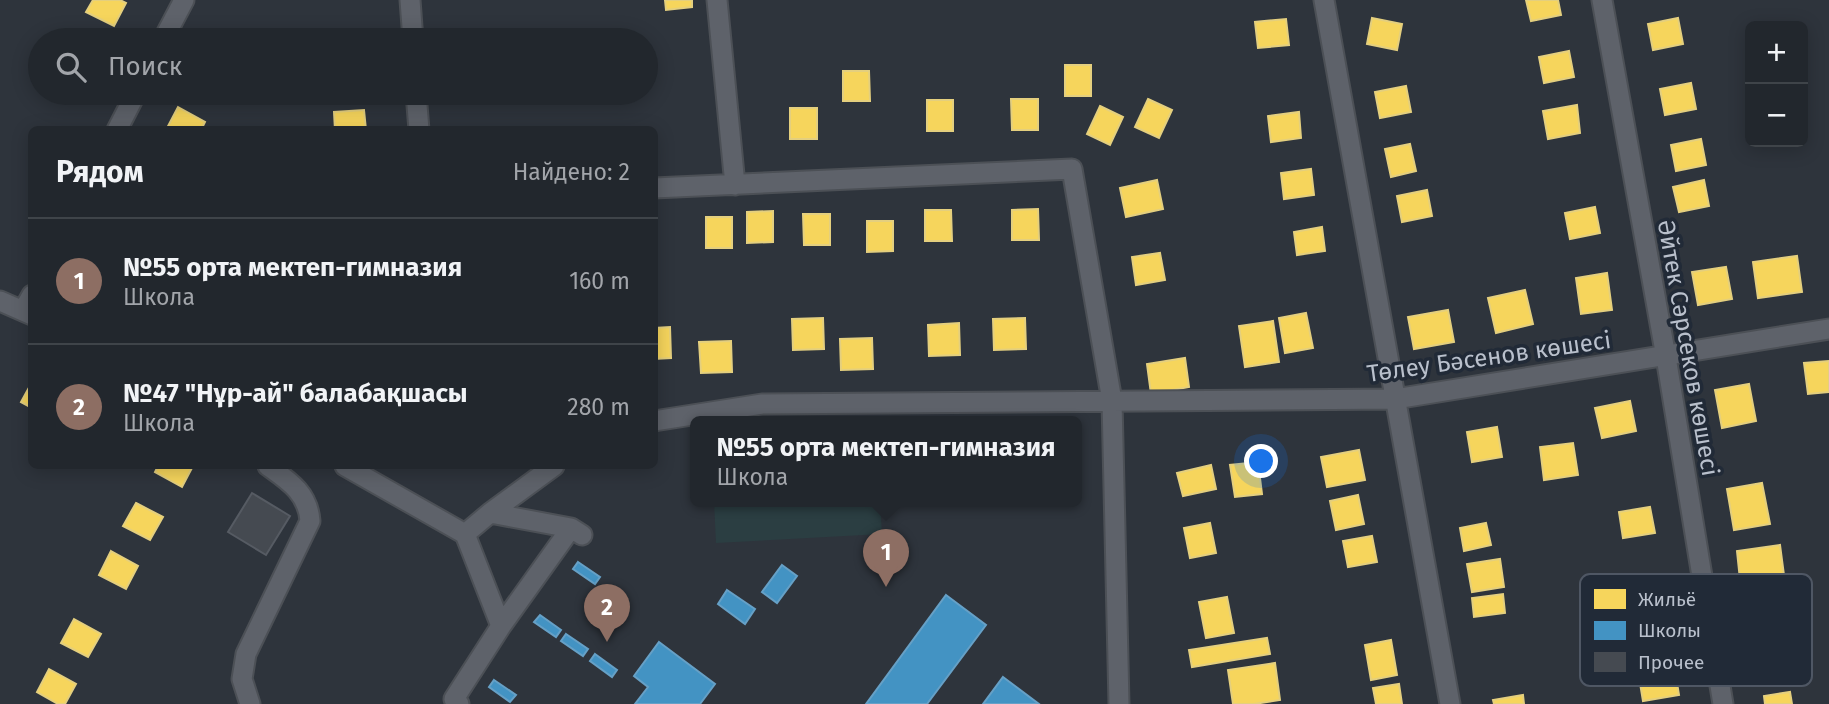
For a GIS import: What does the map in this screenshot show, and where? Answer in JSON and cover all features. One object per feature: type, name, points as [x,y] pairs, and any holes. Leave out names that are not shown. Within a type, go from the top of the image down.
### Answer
[{"type":"street","points":[[169,28],[184,0]]},
{"type":"street","points":[[410,0],[412,28]]},
{"type":"street","points":[[717,0],[735,185]]},
{"type":"street","points":[[1324,0],[1450,704]]},
{"type":"street","name":"Әйтек Сәрсеков көшесі","points":[[1602,0],[1702,574]]},
{"type":"street","points":[[119,126],[130,105]]},
{"type":"street","points":[[417,105],[419,126]]},
{"type":"street","points":[[658,188],[1072,169],[1112,401],[1119,704]]},
{"type":"street","points":[[0,301],[28,307]]},
{"type":"street","name":"Төлеу Бәсенов көшесі","points":[[658,420],[762,404],[1395,399],[1829,329]]},
{"type":"street","points":[[250,704],[242,679],[246,654],[310,521],[309,505],[291,484],[272,469]]},
{"type":"street","points":[[350,469],[465,534],[501,626]]},
{"type":"street","points":[[465,534],[550,469]]},
{"type":"street","points":[[455,702],[501,626],[576,532],[490,513]]},
{"type":"street","name":"Әйтек Сәрсеков көшесі","points":[[1721,686],[1724,704]]},
{"type":"green space","points":[[714,507],[880,507],[882,534],[716,543]]},
{"type":"building: Жильё","points":[[93,0],[120,0],[126,3],[114,26],[86,12]]},
{"type":"building: Жильё","points":[[665,0],[692,0],[692,7],[666,10]]},
{"type":"building: Жильё","points":[[1526,0],[1558,0],[1561,15],[1531,21]]},
{"type":"building: Жильё","points":[[1372,18],[1402,24],[1397,50],[1367,44]]},
{"type":"building: Жильё","points":[[1678,18],[1683,44],[1653,50],[1648,24]]},
{"type":"building: Жильё","points":[[1286,19],[1289,45],[1258,48],[1255,22]]},
{"type":"building: Жильё","points":[[1569,51],[1574,77],[1544,83],[1539,57]]},
{"type":"building: Жильё","points":[[1065,65],[1091,65],[1091,96],[1065,96]]},
{"type":"building: Жильё","points":[[843,71],[869,71],[870,101],[843,101]]},
{"type":"building: Жильё","points":[[1691,83],[1696,109],[1665,115],[1660,89]]},
{"type":"building: Жильё","points":[[1406,86],[1411,112],[1380,118],[1375,92]]},
{"type":"building: Жильё","points":[[1011,99],[1038,99],[1038,130],[1012,130]]},
{"type":"building: Жильё","points":[[1148,99],[1172,110],[1159,138],[1135,127]]},
{"type":"building: Жильё","points":[[927,100],[953,100],[953,131],[927,131]]},
{"type":"building: Жильё","points":[[1577,105],[1580,133],[1548,139],[1543,111]]},
{"type":"building: Жильё","points":[[1100,106],[1123,117],[1110,145],[1087,134]]},
{"type":"building: Жильё","points":[[178,107],[205,122],[203,126],[168,126]]},
{"type":"building: Жильё","points":[[790,108],[817,108],[817,139],[790,139]]},
{"type":"building: Жильё","points":[[364,110],[366,126],[335,126],[334,112]]},
{"type":"building: Жильё","points":[[1299,112],[1301,138],[1271,142],[1268,116]]},
{"type":"building: Жильё","points":[[1701,139],[1706,165],[1676,171],[1671,145]]},
{"type":"building: Жильё","points":[[1410,144],[1416,171],[1391,177],[1385,149]]},
{"type":"building: Жильё","points":[[1311,169],[1314,195],[1284,199],[1281,173]]},
{"type":"building: Жильё","points":[[1157,180],[1163,209],[1126,217],[1120,188]]},
{"type":"building: Жильё","points":[[1704,180],[1709,206],[1679,212],[1673,187]]},
{"type":"building: Жильё","points":[[1427,190],[1432,216],[1402,222],[1397,196]]},
{"type":"building: Жильё","points":[[1595,207],[1600,233],[1570,239],[1565,213]]},
{"type":"building: Жильё","points":[[1038,209],[1039,240],[1012,240],[1012,210]]},
{"type":"building: Жильё","points":[[925,210],[951,210],[952,241],[925,241]]},
{"type":"building: Жильё","points":[[773,211],[773,242],[747,243],[747,212]]},
{"type":"building: Жильё","points":[[803,214],[830,214],[830,245],[804,245]]},
{"type":"building: Жильё","points":[[706,217],[732,217],[732,248],[706,248]]},
{"type":"building: Жильё","points":[[867,221],[893,221],[893,251],[867,252]]},
{"type":"building: Жильё","points":[[1322,227],[1325,251],[1297,255],[1294,232]]},
{"type":"building: Жильё","points":[[1160,253],[1165,280],[1136,285],[1132,257]]},
{"type":"building: Жильё","points":[[1797,256],[1802,292],[1758,298],[1753,262]]},
{"type":"building: Жильё","points":[[1726,267],[1732,299],[1698,305],[1692,272]]},
{"type":"building: Жильё","points":[[1607,273],[1612,310],[1581,314],[1576,278]]},
{"type":"building: Жильё","points":[[1525,290],[1533,324],[1496,333],[1488,298]]},
{"type":"building: Жильё","points":[[1448,310],[1454,342],[1414,349],[1408,317]]},
{"type":"building: Жильё","points":[[1306,313],[1313,348],[1285,353],[1279,318]]},
{"type":"building: Жильё","points":[[823,318],[824,349],[793,350],[792,319]]},
{"type":"building: Жильё","points":[[1025,318],[1026,349],[994,350],[993,319]]},
{"type":"building: Жильё","points":[[1273,321],[1279,362],[1245,367],[1239,326]]},
{"type":"building: Жильё","points":[[959,323],[960,355],[929,356],[928,325]]},
{"type":"building: Жильё","points":[[670,327],[671,358],[658,359],[658,328]]},
{"type":"building: Жильё","points":[[872,338],[873,369],[841,370],[840,339]]},
{"type":"building: Жильё","points":[[731,341],[732,372],[701,373],[699,342]]},
{"type":"building: Жильё","points":[[1185,358],[1189,387],[1151,394],[1147,364]]},
{"type":"building: Жильё","points":[[1829,361],[1829,392],[1808,394],[1804,363]]},
{"type":"building: Жильё","points":[[1749,384],[1756,421],[1722,428],[1715,390]]},
{"type":"building: Жильё","points":[[28,389],[28,406],[21,402]]},
{"type":"building: Жильё","points":[[1630,401],[1636,431],[1602,438],[1595,408]]},
{"type":"building: Жильё","points":[[1497,427],[1502,457],[1472,462],[1467,432]]},
{"type":"building: Жильё","points":[[1573,443],[1578,475],[1544,480],[1540,447]]},
{"type":"building: Жильё","points":[[1359,450],[1365,480],[1327,487],[1321,457]]},
{"type":"building: Жильё","points":[[1258,462],[1262,494],[1235,497],[1230,465]]},
{"type":"building: Жильё","points":[[1211,465],[1216,489],[1183,496],[1177,473]]},
{"type":"building: Жильё","points":[[156,469],[191,469],[182,487],[155,472]]},
{"type":"building: Жильё","points":[[1762,483],[1770,524],[1734,530],[1727,489]]},
{"type":"building: Жильё","points":[[1358,495],[1364,524],[1336,530],[1330,501]]},
{"type":"building: Жильё","points":[[136,503],[163,517],[150,540],[123,526]]},
{"type":"building: Жильё","points":[[1650,507],[1655,533],[1623,538],[1619,512]]},
{"type":"building: Жильё","points":[[1210,523],[1216,553],[1190,558],[1184,528]]},
{"type":"building: Жильё","points":[[1486,523],[1491,545],[1464,551],[1460,528]]},
{"type":"building: Жильё","points":[[1372,536],[1377,562],[1348,567],[1343,541]]},
{"type":"building: Жильё","points":[[1780,545],[1784,574],[1739,574],[1737,551]]},
{"type":"building: Жильё","points":[[111,551],[138,566],[126,589],[99,575]]},
{"type":"building: Жильё","points":[[1500,559],[1504,587],[1472,592],[1467,564]]},
{"type":"building: Жильё","points":[[1503,594],[1505,613],[1474,617],[1472,598]]},
{"type":"building: Жильё","points":[[1227,597],[1234,633],[1206,638],[1199,602]]},
{"type":"building: Жильё","points":[[74,619],[101,634],[88,657],[61,643]]},
{"type":"building: Жильё","points":[[1267,638],[1270,654],[1192,667],[1189,650]]},
{"type":"building: Жильё","points":[[1391,640],[1397,675],[1371,680],[1365,645]]},
{"type":"building: Жильё","points":[[1275,663],[1280,700],[1233,704],[1228,670]]},
{"type":"building: Жильё","points":[[49,669],[76,684],[65,704],[58,704],[37,692]]},
{"type":"building: Жильё","points":[[1399,684],[1402,704],[1376,704],[1373,688]]},
{"type":"building: Жильё","points":[[1640,686],[1678,686],[1679,695],[1643,701]]},
{"type":"building: Жильё","points":[[1790,692],[1792,704],[1765,704],[1764,696]]},
{"type":"building: Жильё","points":[[1523,695],[1524,704],[1494,704],[1493,700]]},
{"type":"building: Школы","points":[[578,562],[600,577],[595,584],[573,569]]},
{"type":"building: Школы","points":[[782,565],[797,576],[777,603],[762,592]]},
{"type":"building: Школы","points":[[727,590],[755,609],[745,624],[718,604]]},
{"type":"building: Школы","points":[[946,595],[986,625],[927,704],[866,704]]},
{"type":"building: Школы","points":[[540,615],[561,630],[556,637],[534,622]]},
{"type":"building: Школы","points":[[566,634],[588,649],[583,656],[561,641]]},
{"type":"building: Школы","points":[[659,642],[715,684],[700,704],[635,704],[648,687],[634,676]]},
{"type":"building: Школы","points":[[595,654],[617,670],[612,677],[590,661]]},
{"type":"building: Школы","points":[[1003,677],[1039,704],[983,704]]},
{"type":"building: Школы","points":[[494,680],[516,695],[510,702],[489,687]]},
{"type":"building: Прочее","points":[[252,493],[290,516],[266,555],[228,532]]},
{"type":"place","name":"№55 орта мектеп-гимназия","points":[[886,587]]},
{"type":"place","name":"№47 \"Нұр-ай\" балабақшасы","points":[[607,642]]}]
